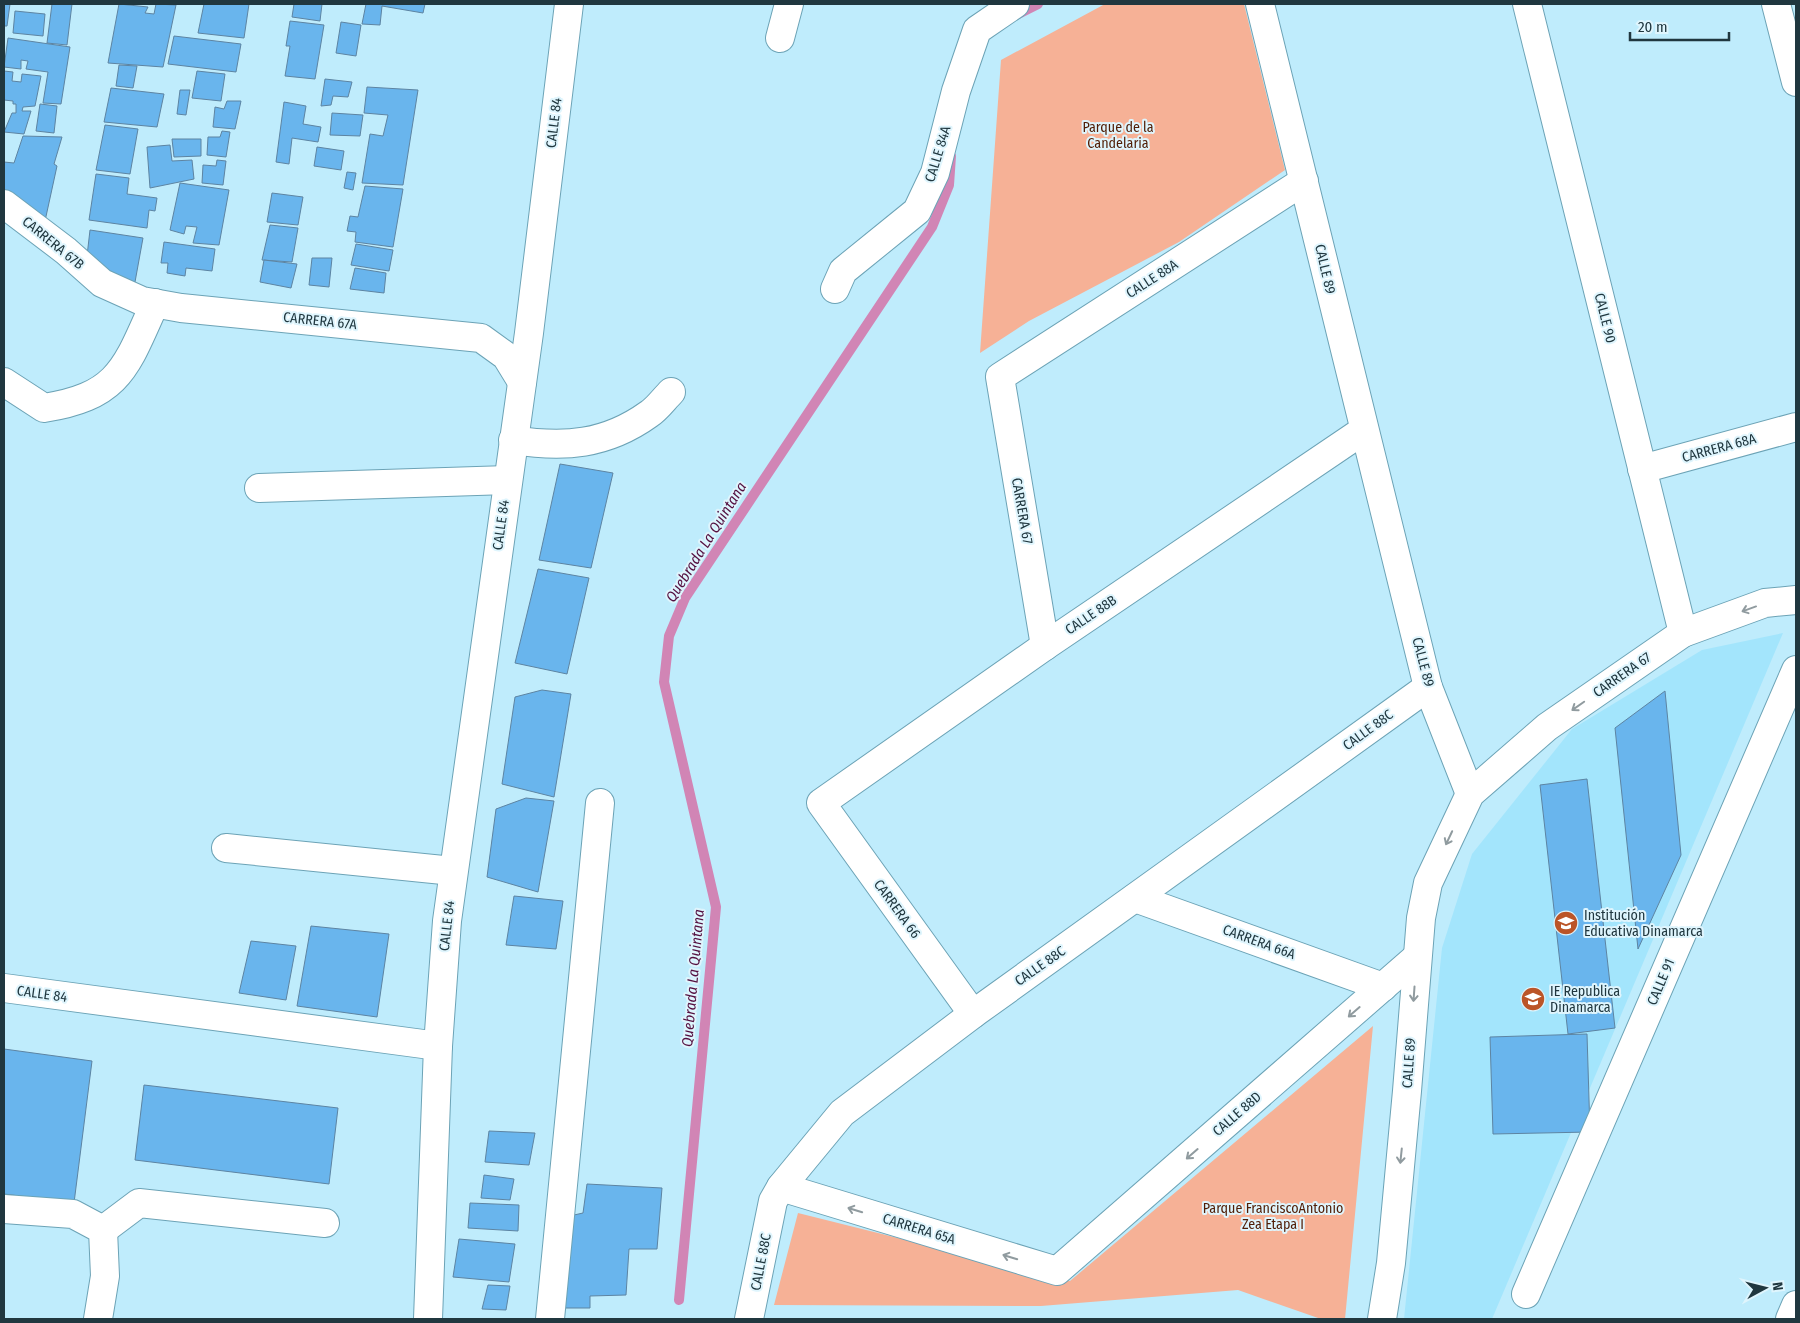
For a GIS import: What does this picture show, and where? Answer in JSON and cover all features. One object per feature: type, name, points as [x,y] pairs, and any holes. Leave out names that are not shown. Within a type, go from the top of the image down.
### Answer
[{"type":"street","name":"CALLE 84","points":[[428,1319],[438,1046],[447,921],[522,382],[568,4]]},
{"type":"street","points":[[780,38],[788,4]]},
{"type":"street","name":"CALLE 84A","points":[[835,289],[843,271],[917,211],[935,172],[956,91],[976,30],[1015,4]]},
{"type":"street","name":"CALLE 89","points":[[1260,4],[1428,687],[1470,794],[1428,883],[1421,918],[1391,1263],[1382,1319]]},
{"type":"street","name":"CALLE 90","points":[[1527,4],[1683,633]]},
{"type":"street","points":[[1776,4],[1796,82]]},
{"type":"street","name":"CALLE 88A","points":[[1000,377],[1304,181]]},
{"type":"street","name":"CARRERA 67B","points":[[4,204],[66,251],[102,283]]},
{"type":"street","name":"CARRERA 67A","points":[[102,283],[142,301],[181,308],[482,338],[506,356],[522,382]]},
{"type":"street","points":[[4,382],[44,408],[71,404],[99,392],[126,365],[155,303]]},
{"type":"street","name":"CARRERA 67","points":[[1000,377],[1045,646]]},
{"type":"street","points":[[513,440],[567,445],[601,439],[650,414],[671,392]]},
{"type":"street","name":"CARRERA 68A","points":[[1642,469],[1796,427]]},
{"type":"street","name":"CALLE 88B","points":[[821,803],[1045,646],[1364,430]]},
{"type":"street","points":[[259,488],[508,480]]},
{"type":"street","name":"CARRERA 67","points":[[1470,794],[1547,727],[1683,633],[1765,603],[1796,600]]},
{"type":"street","name":"CALLE 91","points":[[1526,1294],[1796,670]]},
{"type":"street","name":"CALLE 88C","points":[[749,1319],[773,1200],[781,1187],[842,1113],[973,1014],[1428,687]]},
{"type":"street","points":[[550,1319],[600,803]]},
{"type":"street","name":"CARRERA 66","points":[[821,803],[973,1014]]},
{"type":"street","points":[[226,848],[453,870]]},
{"type":"street","name":"CARRERA 66A","points":[[1135,898],[1383,987]]},
{"type":"street","name":"CALLE 88D","points":[[1057,1271],[1417,957]]},
{"type":"street","name":"CALLE 84","points":[[4,988],[438,1046]]},
{"type":"street","name":"CARRERA 65A","points":[[781,1187],[1057,1271]]},
{"type":"street","points":[[102,1230],[139,1203],[325,1223]]},
{"type":"street","points":[[4,1209],[74,1214],[102,1230]]},
{"type":"street","points":[[98,1319],[105,1276],[102,1230]]},
{"type":"street","points":[[1790,1319],[1796,1305]]},
{"type":"shaded area","name":"IE Republica Dinamarca","points":[[1783,633],[1492,1319],[1404,1319],[1442,948],[1472,854],[1572,729],[1702,650]]},
{"type":"green space","name":"Parque de la Candelaria","points":[[1105,4],[1244,4],[1285,170],[1179,242],[1029,321],[980,353],[1001,60]]},
{"type":"green space","name":"Parque FranciscoAntonio Zea Etapa I","points":[[1373,1026],[1345,1319],[1321,1319],[1238,1290],[1041,1306],[774,1305],[798,1213],[1070,1281]]},
{"type":"building","points":[[4,4],[10,4],[7,26],[4,26]]},
{"type":"building","points":[[52,4],[72,4],[67,45],[47,43]]},
{"type":"building","points":[[119,4],[148,7],[145,13],[154,14],[156,4],[176,5],[163,67],[108,63]]},
{"type":"building","points":[[204,4],[249,4],[244,38],[198,33]]},
{"type":"building","points":[[294,4],[322,4],[320,21],[292,17]]},
{"type":"building","points":[[366,4],[425,4],[423,13],[382,6],[380,25],[362,24]]},
{"type":"building","points":[[15,11],[45,14],[43,36],[13,33]]},
{"type":"building","points":[[290,21],[324,25],[315,79],[285,76],[290,46],[286,46]]},
{"type":"building","points":[[341,22],[361,25],[356,56],[336,53]]},
{"type":"building","points":[[174,36],[241,44],[236,72],[168,64]]},
{"type":"building","points":[[8,38],[70,47],[61,104],[43,103],[48,72],[26,69],[28,61],[21,60],[21,69],[4,67]]},
{"type":"building","points":[[119,65],[137,66],[133,88],[116,86]]},
{"type":"building","points":[[4,71],[13,72],[12,81],[21,82],[22,74],[41,76],[35,106],[23,107],[22,111],[31,111],[24,134],[4,132],[12,113],[16,113],[16,104],[13,104],[13,101],[4,100]]},
{"type":"building","points":[[197,71],[225,74],[221,101],[192,98]]},
{"type":"building","points":[[325,79],[352,82],[348,97],[333,96],[331,105],[321,106]]},
{"type":"building","points":[[367,87],[418,90],[403,185],[362,183],[370,134],[383,136],[388,115],[364,113]]},
{"type":"building","points":[[111,88],[164,94],[157,127],[104,122]]},
{"type":"building","points":[[180,90],[190,90],[186,115],[177,114]]},
{"type":"building","points":[[227,101],[241,101],[235,129],[213,127],[215,107],[224,109]]},
{"type":"building","points":[[284,102],[306,106],[303,124],[321,127],[318,142],[292,138],[289,164],[276,162]]},
{"type":"building","points":[[40,104],[57,106],[54,133],[36,131]]},
{"type":"building","points":[[332,113],[363,115],[360,136],[330,135]]},
{"type":"building","points":[[105,125],[138,129],[130,174],[96,170]]},
{"type":"building","points":[[222,131],[230,132],[226,157],[207,155],[208,137],[220,137]]},
{"type":"building","points":[[23,136],[62,137],[54,164],[57,166],[45,221],[4,189],[4,162],[14,163]]},
{"type":"building","points":[[172,139],[201,139],[201,156],[174,157]]},
{"type":"building","points":[[170,145],[172,161],[192,160],[194,179],[150,188],[147,147]]},
{"type":"building","points":[[317,147],[344,151],[341,170],[314,166]]},
{"type":"building","points":[[217,160],[226,161],[223,185],[202,183],[203,165],[216,166]]},
{"type":"building","points":[[347,172],[356,173],[353,190],[344,188]]},
{"type":"building","points":[[96,174],[129,178],[127,194],[157,198],[155,211],[149,210],[147,228],[89,220]]},
{"type":"building","points":[[180,183],[229,190],[219,245],[193,243],[197,227],[186,226],[184,234],[170,230]]},
{"type":"building","points":[[365,186],[403,189],[393,247],[355,242],[356,232],[347,231],[350,216],[358,217]]},
{"type":"building","points":[[272,193],[303,197],[298,225],[267,222]]},
{"type":"building","points":[[270,225],[298,228],[292,262],[262,260]]},
{"type":"building","points":[[90,230],[143,238],[135,282],[115,280],[87,256]]},
{"type":"building","points":[[164,242],[215,249],[212,271],[186,268],[185,276],[167,273],[168,263],[161,263]]},
{"type":"building","points":[[356,244],[393,250],[389,271],[351,265]]},
{"type":"building","points":[[312,258],[332,258],[329,287],[309,285]]},
{"type":"building","points":[[264,260],[297,264],[291,288],[260,282]]},
{"type":"building","points":[[355,268],[386,273],[384,293],[350,289]]},
{"type":"building","points":[[560,464],[613,473],[591,568],[539,560]]},
{"type":"building","points":[[538,569],[589,578],[567,674],[515,663]]},
{"type":"building","points":[[542,690],[571,694],[554,797],[502,784],[515,697]]},
{"type":"building","points":[[1665,691],[1681,855],[1638,949],[1615,728]]},
{"type":"building","points":[[1587,779],[1615,1028],[1568,1034],[1540,785]]},
{"type":"building","points":[[526,798],[554,801],[538,892],[487,877],[496,809]]},
{"type":"building","points":[[514,896],[563,901],[556,949],[506,945]]},
{"type":"building","points":[[311,926],[389,934],[377,1017],[297,1006]]},
{"type":"building","points":[[251,941],[296,946],[286,1000],[239,993]]},
{"type":"building","points":[[1587,1034],[1590,1132],[1493,1134],[1490,1037]]},
{"type":"building","points":[[4,1049],[92,1061],[74,1203],[4,1194]]},
{"type":"building","points":[[144,1085],[338,1108],[329,1184],[135,1160]]},
{"type":"building","points":[[489,1131],[535,1133],[529,1165],[485,1162]]},
{"type":"building","points":[[484,1175],[514,1179],[510,1200],[481,1198]]},
{"type":"building","points":[[587,1184],[662,1188],[657,1249],[629,1249],[626,1295],[590,1296],[590,1308],[563,1308],[565,1217],[583,1213]]},
{"type":"building","points":[[470,1203],[519,1205],[518,1231],[468,1228]]},
{"type":"building","points":[[459,1239],[515,1244],[509,1282],[453,1277]]},
{"type":"building","points":[[488,1285],[510,1286],[506,1310],[482,1309]]},
{"type":"waterway","name":"Quebrada La Quintana","points":[[1016,15],[1038,4]]},
{"type":"waterway","name":"Quebrada La Quintana","points":[[679,1300],[716,907],[664,682],[669,636],[685,598],[932,227],[949,185],[951,156]]},
{"type":"place","name":"Institución Educativa Dinamarca","points":[[1566,923]]},
{"type":"place","name":"IE Republica Dinamarca","points":[[1533,999]]}]
